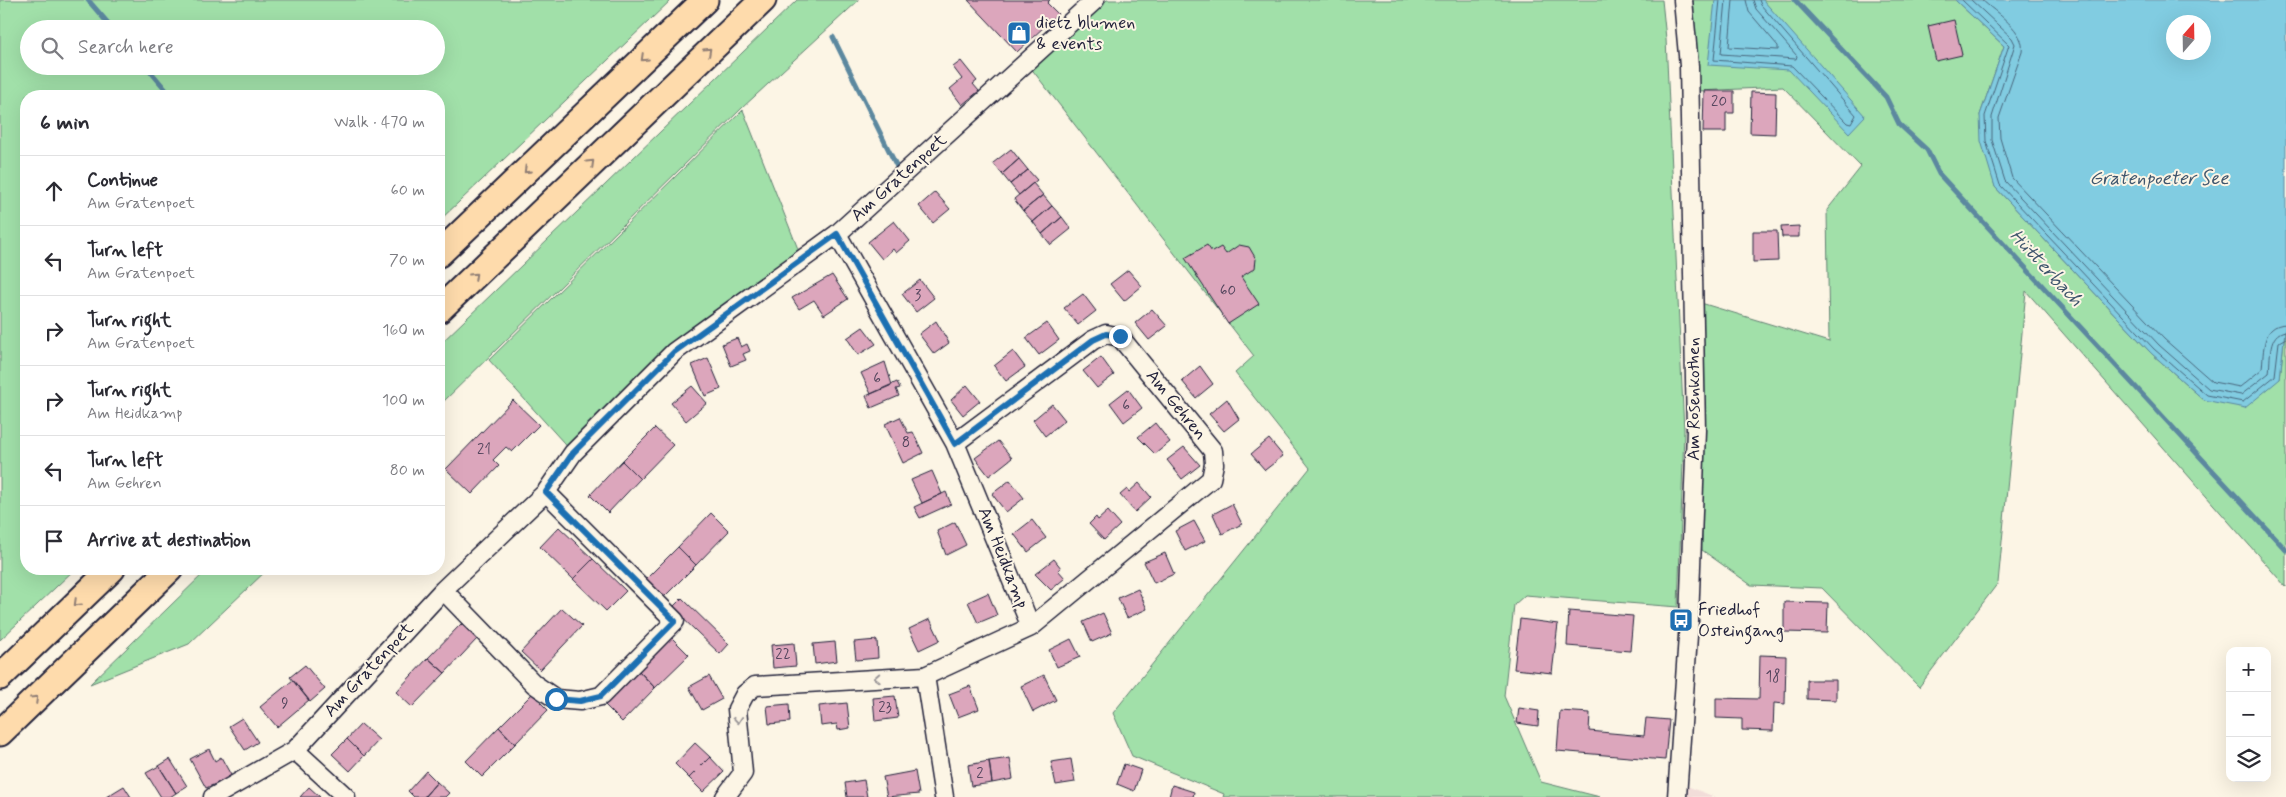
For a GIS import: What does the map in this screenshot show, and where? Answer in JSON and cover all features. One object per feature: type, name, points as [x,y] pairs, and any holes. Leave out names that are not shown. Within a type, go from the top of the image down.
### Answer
[{"type":"highway","points":[[445,248],[705,0]]},
{"type":"highway","points":[[445,304],[762,0]]},
{"type":"highway","points":[[0,677],[106,575]]},
{"type":"highway","points":[[0,733],[164,575]]},
{"type":"street","name":"Am Gratenpoet","points":[[213,797],[295,750],[443,590],[546,492],[573,453],[674,352],[837,234],[1095,0]]},
{"type":"street","name":"Am Rosenkothen","points":[[1677,797],[1690,621],[1696,430],[1689,66],[1683,0]]},
{"type":"street","name":"Am Heidkamp","points":[[725,797],[743,773],[737,709],[745,694],[756,686],[925,676],[1031,627],[955,444],[837,234]]},
{"type":"street","name":"Am Gehren","points":[[955,444],[1093,340],[1106,334],[1120,336],[1213,450],[1214,464],[1211,479],[1031,627]]},
{"type":"street","points":[[443,590],[534,684],[556,699],[580,701],[601,696],[675,621],[546,492]]},
{"type":"street","points":[[925,676],[944,797]]},
{"type":"street","points":[[295,750],[346,797]]},
{"type":"shaded area","points":[[1687,786],[1715,797],[1686,797]]},
{"type":"green space","points":[[0,0],[671,0],[445,215],[445,90],[20,90],[20,575],[69,575],[0,640]]},
{"type":"green space","points":[[797,0],[859,0],[742,108],[445,400],[445,339]]},
{"type":"green space","points":[[1107,0],[1662,0],[1666,39],[1684,431],[1678,607],[1525,595],[1514,605],[1504,696],[1541,782],[1600,797],[1223,797],[1224,794],[1132,756],[1113,713],[1310,468],[1235,373],[1254,356],[1030,67]]},
{"type":"green space","points":[[1693,0],[1955,0],[2004,46],[1980,115],[1995,187],[2151,353],[2204,400],[2280,379],[2286,320],[2286,587],[2026,291],[1998,583],[1919,687],[1822,588],[1751,585],[1702,550],[1701,303],[1829,342],[1827,210],[1861,167],[1783,87],[1698,91]]},
{"type":"green space","points":[[743,110],[802,259],[674,352],[573,453],[489,360]]},
{"type":"green space","points":[[202,575],[262,575],[189,644],[90,684]]},
{"type":"water","points":[[1715,0],[1763,0],[1865,116],[1849,133],[1789,70],[1708,65]]},
{"type":"water","name":"Gratenpoeter See","points":[[1955,0],[2286,0],[2286,320],[2280,379],[2245,408],[2204,400],[2151,353],[1995,187],[1981,141],[1980,115],[2004,46]]},
{"type":"building","name":"dietz blumen & events","points":[[968,0],[1050,0],[1047,3],[1058,14],[1017,52]]},
{"type":"building","points":[[1954,20],[1962,55],[1936,61],[1928,26]]},
{"type":"building","points":[[961,61],[977,81],[973,84],[979,91],[962,105],[950,89],[962,79],[953,67]]},
{"type":"building","points":[[1704,91],[1734,91],[1734,113],[1726,113],[1726,132],[1703,132]]},
{"type":"building","points":[[1751,92],[1776,93],[1775,134],[1750,133]]},
{"type":"building","points":[[1011,149],[1019,159],[1002,174],[993,163]]},
{"type":"building","points":[[1019,159],[1028,170],[1010,184],[1002,174]]},
{"type":"building","points":[[1028,170],[1037,180],[1019,195],[1010,184]]},
{"type":"building","points":[[1033,183],[1043,195],[1023,211],[1014,199]]},
{"type":"building","points":[[935,192],[950,209],[933,223],[919,206]]},
{"type":"building","points":[[1043,195],[1052,206],[1033,222],[1023,211]]},
{"type":"building","points":[[1052,206],[1062,217],[1042,234],[1033,222]]},
{"type":"building","points":[[1062,217],[1071,229],[1051,245],[1042,234]]},
{"type":"building","points":[[894,221],[910,241],[896,253],[893,249],[882,259],[868,242]]},
{"type":"building","points":[[1799,226],[1799,237],[1782,237],[1781,227]]},
{"type":"building","points":[[1753,231],[1777,231],[1778,261],[1753,262]]},
{"type":"building","points":[[1207,245],[1212,252],[1221,247],[1226,254],[1239,245],[1249,247],[1256,259],[1255,268],[1241,277],[1259,304],[1228,324],[1185,258]]},
{"type":"building","points":[[1128,270],[1142,286],[1124,301],[1110,284]]},
{"type":"building","points":[[832,275],[848,299],[824,315],[814,300],[799,309],[792,298]]},
{"type":"building","points":[[920,280],[934,298],[916,312],[902,294]]},
{"type":"building","points":[[1083,294],[1096,311],[1078,325],[1064,308]]},
{"type":"building","points":[[1152,309],[1167,326],[1149,340],[1135,323]]},
{"type":"building","points":[[936,321],[949,343],[934,354],[919,334]]},
{"type":"building","points":[[1047,323],[1059,340],[1039,355],[1026,338]]},
{"type":"building","points":[[863,327],[876,344],[858,355],[847,338]]},
{"type":"building","points":[[737,338],[741,347],[747,344],[750,351],[743,354],[746,360],[731,366],[722,344]]},
{"type":"building","points":[[1013,351],[1025,367],[1006,381],[994,366]]},
{"type":"building","points":[[1101,357],[1114,375],[1097,388],[1083,371]]},
{"type":"building","points":[[708,358],[721,389],[705,396],[692,365]]},
{"type":"building","points":[[885,362],[892,385],[871,394],[861,373]]},
{"type":"building","points":[[1200,366],[1213,384],[1196,398],[1182,381]]},
{"type":"building","points":[[897,382],[900,388],[896,389],[899,396],[871,408],[866,396]]},
{"type":"building","points":[[967,385],[980,401],[963,415],[951,400]]},
{"type":"building","points":[[692,386],[707,403],[686,421],[671,403]]},
{"type":"building","points":[[1128,389],[1142,408],[1124,422],[1110,403]]},
{"type":"building","points":[[1227,399],[1239,419],[1224,431],[1209,414]]},
{"type":"building","points":[[513,400],[539,425],[512,452],[506,447],[493,460],[499,466],[472,494],[446,469]]},
{"type":"building","points":[[1052,404],[1065,420],[1045,436],[1033,420]]},
{"type":"building","points":[[900,417],[908,433],[913,432],[923,453],[903,463],[885,424]]},
{"type":"building","points":[[1155,423],[1170,442],[1155,454],[1138,437]]},
{"type":"building","points":[[655,428],[673,445],[640,479],[622,461]]},
{"type":"building","points":[[1269,439],[1283,456],[1265,470],[1251,454]]},
{"type":"building","points":[[998,441],[1012,458],[989,476],[975,458]]},
{"type":"building","points":[[1184,447],[1200,465],[1182,479],[1167,460]]},
{"type":"building","points":[[622,461],[640,479],[608,513],[590,495]]},
{"type":"building","points":[[932,471],[942,494],[922,503],[911,480]]},
{"type":"building","points":[[1010,480],[1024,498],[1006,512],[992,494]]},
{"type":"building","points":[[1139,483],[1151,497],[1135,512],[1120,495],[1127,489],[1129,492]]},
{"type":"building","points":[[946,492],[951,504],[920,518],[914,507]]},
{"type":"building","points":[[1232,504],[1242,524],[1222,534],[1213,514]]},
{"type":"building","points":[[1108,511],[1120,525],[1104,540],[1089,524],[1096,517],[1098,520]]},
{"type":"building","points":[[711,513],[729,531],[696,565],[678,547]]},
{"type":"building","points":[[1032,520],[1046,538],[1028,552],[1014,534]]},
{"type":"building","points":[[1194,521],[1205,541],[1185,551],[1175,531]]},
{"type":"building","points":[[955,522],[966,545],[946,555],[937,531]]},
{"type":"building","points":[[559,527],[593,559],[573,579],[540,547]]},
{"type":"building","points":[[678,547],[696,565],[663,598],[645,580]]},
{"type":"building","points":[[1165,553],[1174,574],[1154,583],[1144,562]]},
{"type":"building","points":[[593,559],[626,591],[606,611],[573,579]]},
{"type":"building","points":[[1054,559],[1061,568],[1058,570],[1065,578],[1051,590],[1035,574]]},
{"type":"building","points":[[1138,589],[1147,609],[1127,618],[1118,598]]},
{"type":"building","points":[[988,593],[997,615],[978,623],[968,602]]},
{"type":"building","points":[[682,598],[729,644],[720,654],[672,608]]},
{"type":"building","points":[[1784,602],[1828,603],[1827,633],[1784,632]]},
{"type":"building","points":[[562,608],[582,626],[540,670],[521,652]]},
{"type":"building","points":[[1569,611],[1633,616],[1630,651],[1567,646]]},
{"type":"building","points":[[1103,613],[1112,633],[1092,642],[1083,622]]},
{"type":"building","points":[[930,619],[940,640],[919,650],[909,629]]},
{"type":"building","points":[[1520,619],[1558,624],[1552,673],[1514,669]]},
{"type":"building","points":[[461,624],[477,639],[445,673],[428,658]]},
{"type":"building","points":[[671,637],[689,655],[655,688],[638,670]]},
{"type":"building","points":[[1071,639],[1080,657],[1057,667],[1049,650]]},
{"type":"building","points":[[877,640],[878,658],[856,660],[854,642]]},
{"type":"building","points":[[835,642],[837,661],[815,664],[813,644]]},
{"type":"building","points":[[794,643],[796,666],[773,668],[771,645]]},
{"type":"building","points":[[1760,655],[1786,656],[1785,704],[1774,703],[1773,731],[1742,730],[1742,719],[1716,718],[1716,698],[1759,699]]},
{"type":"building","points":[[428,658],[445,673],[412,707],[396,692]]},
{"type":"building","points":[[305,665],[325,689],[310,702],[290,677]]},
{"type":"building","points":[[638,670],[655,688],[622,722],[604,704]]},
{"type":"building","points":[[1044,675],[1056,700],[1033,712],[1021,686]]},
{"type":"building","points":[[709,676],[722,699],[702,710],[689,687]]},
{"type":"building","points":[[293,680],[309,700],[277,727],[260,707]]},
{"type":"building","points":[[1807,680],[1836,680],[1836,700],[1807,699]]},
{"type":"building","points":[[970,686],[979,709],[958,717],[949,694]]},
{"type":"building","points":[[532,694],[548,710],[515,744],[499,727]]},
{"type":"building","points":[[895,696],[898,718],[875,721],[873,698]]},
{"type":"building","points":[[847,703],[850,728],[838,730],[837,724],[821,726],[819,706]]},
{"type":"building","points":[[789,704],[790,722],[769,724],[767,706]]},
{"type":"building","points":[[1519,708],[1539,711],[1538,726],[1517,723]]},
{"type":"building","points":[[1560,711],[1590,713],[1589,731],[1644,736],[1646,718],[1669,720],[1665,760],[1557,751]]},
{"type":"building","points":[[242,718],[258,742],[245,750],[229,726]]},
{"type":"building","points":[[361,724],[379,740],[364,756],[347,739]]},
{"type":"building","points":[[499,727],[515,744],[482,777],[466,761]]},
{"type":"building","points":[[347,739],[364,756],[350,771],[332,754]]},
{"type":"building","points":[[695,743],[710,757],[689,778],[675,764]]},
{"type":"building","points":[[209,749],[215,761],[221,757],[232,777],[206,788],[190,759]]},
{"type":"building","points":[[710,757],[724,772],[703,792],[689,778]]},
{"type":"building","points":[[1010,758],[1013,779],[992,783],[989,761]]},
{"type":"building","points":[[170,759],[187,786],[176,793],[159,766]]},
{"type":"building","points":[[1071,759],[1075,782],[1056,785],[1051,762]]},
{"type":"building","points":[[989,761],[992,783],[971,786],[968,765]]},
{"type":"building","points":[[1124,764],[1141,770],[1134,791],[1117,784]]},
{"type":"building","points":[[159,766],[176,793],[170,797],[161,797],[146,773]]},
{"type":"building","points":[[426,771],[437,782],[424,797],[414,797],[408,791]]},
{"type":"building","points":[[915,771],[919,794],[887,797],[883,777]]},
{"type":"building","points":[[864,780],[867,797],[847,797],[845,783]]},
{"type":"building","points":[[437,782],[449,793],[445,797],[424,797]]},
{"type":"building","points":[[1172,785],[1194,792],[1193,797],[1169,797]]},
{"type":"building","points":[[124,786],[131,797],[106,797]]},
{"type":"building","points":[[309,787],[320,797],[300,797]]},
{"type":"waterway","points":[[88,0],[105,20]]},
{"type":"waterway","name":"Hütterbach","points":[[1795,0],[1886,97],[1899,124],[1927,150],[1939,174],[2286,550]]},
{"type":"waterway","points":[[833,37],[898,169]]},
{"type":"waterway","points":[[154,75],[166,90]]},
{"type":"place","name":"dietz blumen & events","points":[[1019,33]]},
{"type":"place","name":"Friedhof Osteingang","points":[[1681,620]]},
{"type":"route","points":[[556,699],[580,701],[601,696],[675,621],[546,492],[573,453],[674,352],[837,234],[955,444],[1093,340],[1106,334],[1120,336]]}]
